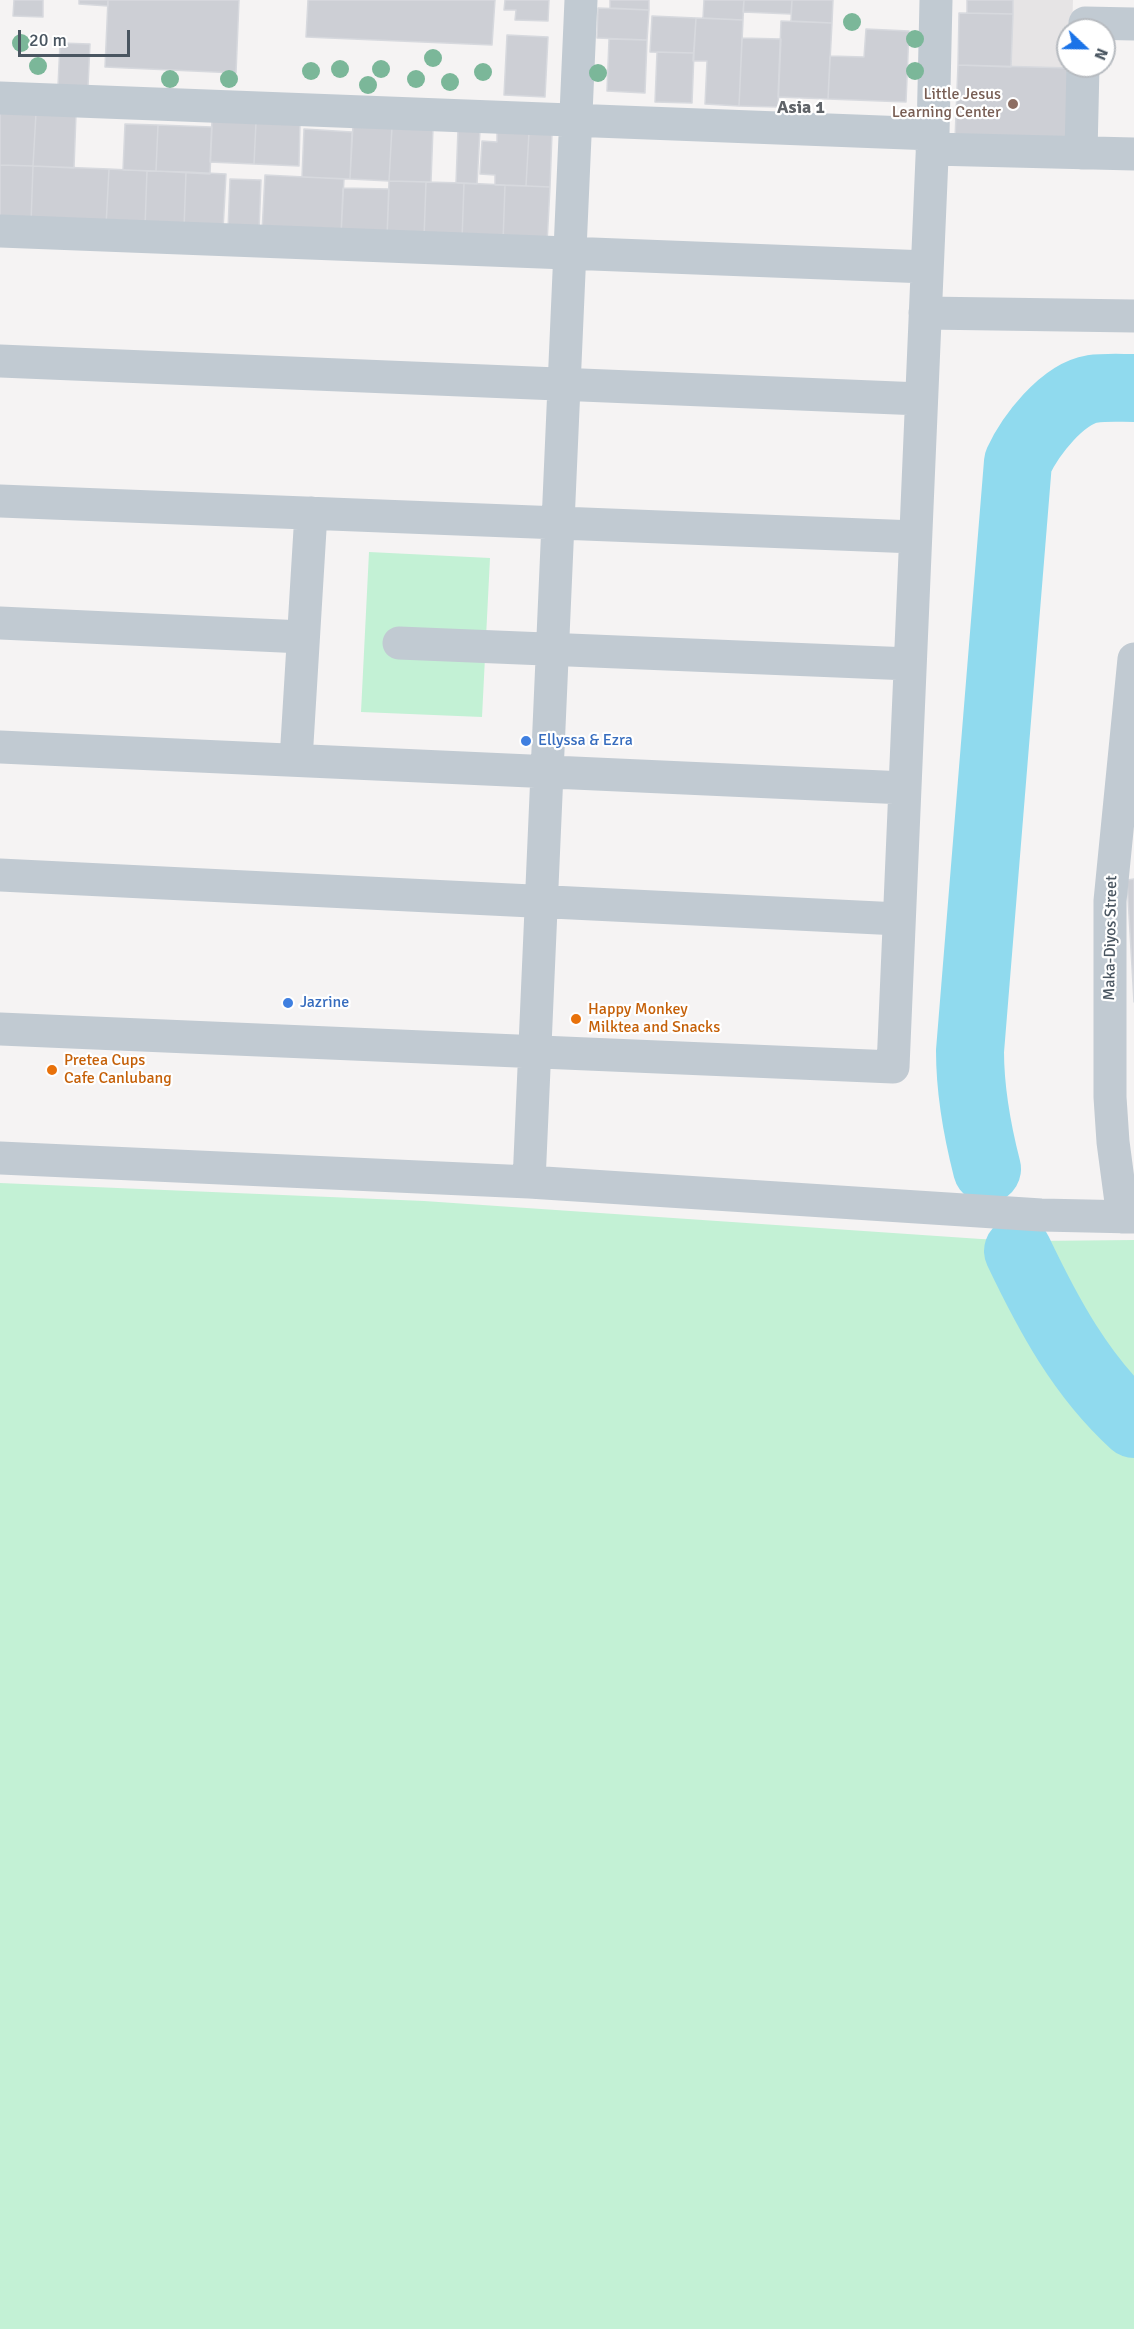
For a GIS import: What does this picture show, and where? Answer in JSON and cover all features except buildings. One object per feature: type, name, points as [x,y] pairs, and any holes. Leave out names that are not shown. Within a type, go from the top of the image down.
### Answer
[{"type":"street","points":[[529,1182],[581,0]]},
{"type":"street","points":[[0,1029],[893,1067],[936,0]]},
{"type":"street","points":[[1116,22],[1134,24]]},
{"type":"street","points":[[1081,153],[1083,78]]},
{"type":"street","points":[[0,98],[575,120],[1081,153],[1134,154]]},
{"type":"street","points":[[0,231],[927,267]]},
{"type":"street","points":[[925,313],[1134,316]]},
{"type":"street","points":[[0,361],[921,399]]},
{"type":"street","points":[[0,501],[915,537]]},
{"type":"street","points":[[296,760],[310,513]]},
{"type":"street","points":[[0,623],[303,637]]},
{"type":"street","points":[[399,643],[910,664]]},
{"type":"street","name":"Maka-Diyos Street","points":[[1128,1217],[1113,1142],[1122,1097],[1110,901],[1134,659]]},
{"type":"street","points":[[0,747],[905,788]]},
{"type":"street","points":[[0,875],[899,919]]},
{"type":"street","points":[[0,1158],[529,1182],[1041,1215],[1128,1217]]},
{"type":"shaded area","points":[[1013,0],[1073,0],[1072,18],[1056,18],[1056,75],[955,139],[958,65],[1011,67]]},
{"type":"green space","points":[[369,552],[490,558],[482,717],[361,712]]},
{"type":"green space","points":[[0,1183],[424,1201],[981,1239],[1134,1240],[1134,2329],[0,2329]]},
{"type":"waterway","points":[[987,1169],[975,1111],[970,1051],[1018,462],[1030,440],[1048,418],[1069,399],[1092,389],[1134,388]]},
{"type":"waterway","points":[[1018,1251],[1067,1343],[1098,1386],[1134,1424]]},
{"type":"place","name":"Little Jesus Learning Center","points":[[1013,104]]},
{"type":"place","name":"Ellyssa & Ezra","points":[[526,741]]},
{"type":"place","name":"Jazrine","points":[[288,1003]]},
{"type":"place","name":"Happy Monkey Milktea and Snacks","points":[[576,1019]]},
{"type":"place","name":"Pretea Cups Cafe Canlubang","points":[[52,1070]]},
{"type":"district","name":"Asia 1","points":[[801,108]]}]
